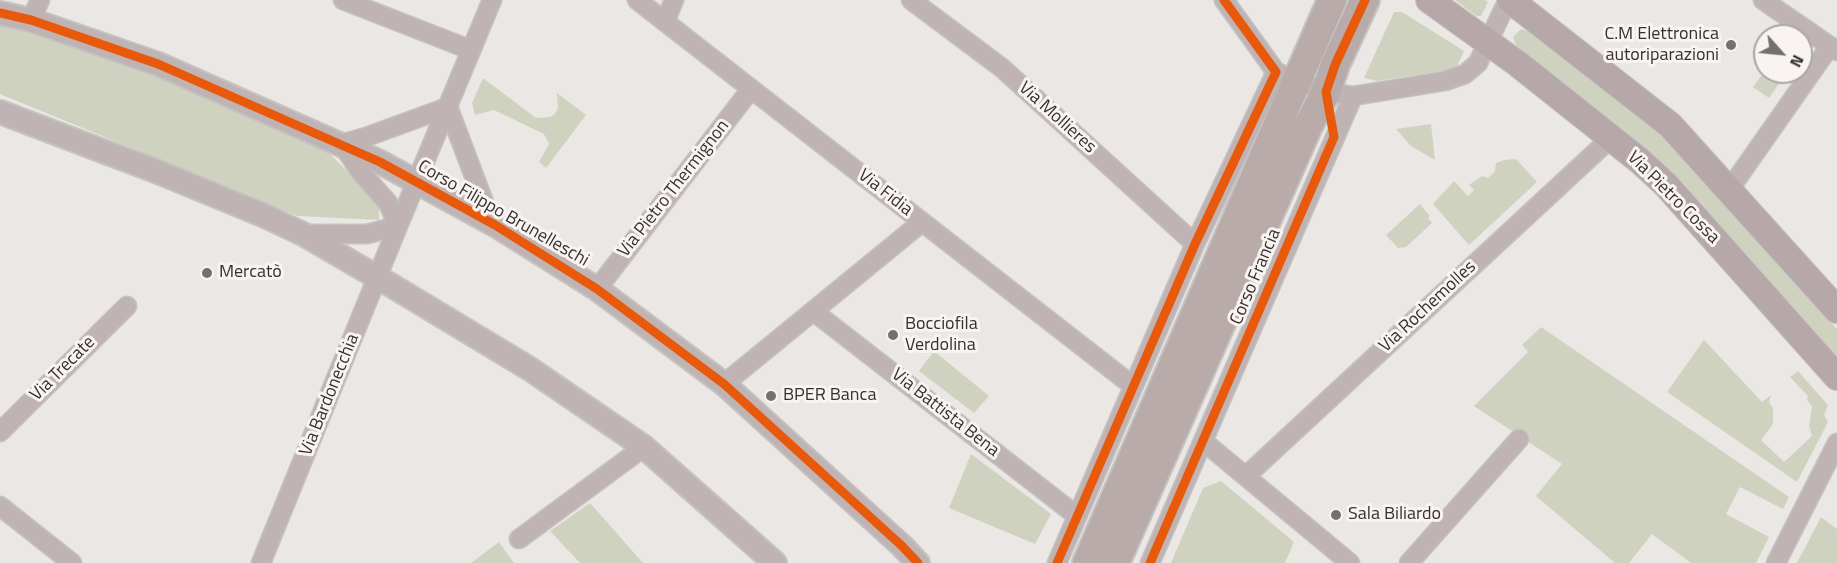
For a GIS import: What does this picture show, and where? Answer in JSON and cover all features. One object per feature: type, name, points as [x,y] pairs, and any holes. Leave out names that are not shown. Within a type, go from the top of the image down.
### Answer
[{"type":"main road","points":[[1087,563],[1286,76],[1332,0]]},
{"type":"main road","name":"Corso Francia","points":[[1115,563],[1308,126],[1340,94],[1335,65],[1365,0]]},
{"type":"main road","name":"Via Pietro Cossa","points":[[1429,0],[1489,42],[1640,161],[1666,186],[1837,377]]},
{"type":"main road","points":[[1509,0],[1670,125],[1837,310]]},
{"type":"street","points":[[343,0],[471,50]]},
{"type":"street","name":"Via Bardonecchia","points":[[261,563],[492,0]]},
{"type":"street","name":"Via Fidia","points":[[637,0],[1133,386]]},
{"type":"street","points":[[665,22],[675,0]]},
{"type":"street","name":"Via Mollieres","points":[[911,0],[1002,68],[1196,244]]},
{"type":"street","points":[[1224,0],[1286,76],[1340,94],[1445,81],[1465,74],[1478,63],[1509,0]]},
{"type":"street","points":[[1729,190],[1833,48],[1763,0]]},
{"type":"street","name":"Corso Filippo Brunelleschi","points":[[0,13],[36,10],[342,144],[495,225],[597,288],[724,384],[918,563]]},
{"type":"street","points":[[1057,563],[1196,244],[1286,76]]},
{"type":"street","name":"Via Pietro Thermignon","points":[[597,288],[751,89]]},
{"type":"street","name":"Corso Francia","points":[[1334,137],[1340,94]]},
{"type":"street","name":"Corso Francia","points":[[1150,563],[1334,137],[1340,94]]},
{"type":"street","points":[[303,234],[367,234],[398,226],[388,203],[359,170],[342,144],[448,107]]},
{"type":"street","name":"Corso Filippo Brunelleschi","points":[[448,107],[485,205],[495,225]]},
{"type":"street","points":[[0,112],[158,172],[303,234],[530,369],[644,447],[775,563]]},
{"type":"street","name":"Via Rochemolles","points":[[1246,476],[1611,138]]},
{"type":"street","points":[[724,384],[922,222]]},
{"type":"street","name":"Via Trecate","points":[[0,432],[127,306]]},
{"type":"street","name":"Via Battista Bena","points":[[813,311],[1077,516]]},
{"type":"street","points":[[1409,563],[1519,439]]},
{"type":"street","points":[[1203,441],[1350,563]]},
{"type":"street","points":[[1776,563],[1837,443]]},
{"type":"street","points":[[519,539],[644,447]]},
{"type":"street","points":[[0,506],[72,563]]},
{"type":"green space","points":[[1455,0],[1485,0],[1488,2],[1481,16],[1476,16]]},
{"type":"green space","points":[[1394,12],[1402,12],[1464,51],[1456,69],[1377,81],[1364,78]]},
{"type":"green space","points":[[0,21],[23,25],[174,83],[319,143],[379,203],[379,220],[297,216],[0,94]]},
{"type":"green space","points":[[1521,29],[1532,32],[1661,134],[1677,150],[1837,329],[1837,357],[1659,161],[1516,45],[1513,37]]},
{"type":"green space","points":[[483,78],[536,118],[550,117],[555,114],[558,108],[557,93],[586,115],[546,168],[539,162],[549,144],[544,134],[494,110],[475,115],[472,103]]},
{"type":"green space","points":[[1755,84],[1779,84],[1769,98],[1753,87]]},
{"type":"green space","points":[[1431,124],[1435,160],[1411,146],[1396,129]]},
{"type":"green space","points":[[1516,159],[1537,182],[1469,245],[1433,204],[1454,181],[1468,196],[1474,190],[1469,185],[1482,176],[1488,178],[1495,171],[1496,163]]},
{"type":"green space","points":[[1420,204],[1430,216],[1428,218],[1432,223],[1406,247],[1398,248],[1386,235]]},
{"type":"green space","points":[[1541,327],[1789,497],[1783,509],[1740,487],[1726,514],[1769,537],[1756,563],[1691,563],[1652,534],[1629,563],[1615,563],[1536,496],[1562,464],[1474,406],[1528,352],[1522,345]]},
{"type":"green space","points":[[1704,340],[1762,402],[1771,395],[1769,402],[1773,408],[1773,424],[1761,440],[1784,462],[1812,436],[1809,426],[1812,407],[1807,400],[1808,396],[1790,377],[1798,371],[1828,405],[1824,415],[1828,422],[1797,482],[1667,392]]},
{"type":"green space","points":[[934,351],[989,396],[974,413],[919,371]]},
{"type":"green space","points":[[971,454],[1051,514],[1035,544],[949,508]]},
{"type":"green space","points":[[1221,481],[1294,542],[1285,563],[1171,563],[1203,488]]},
{"type":"green space","points":[[590,503],[643,563],[580,563],[550,531]]},
{"type":"green space","points":[[1821,517],[1837,529],[1837,563],[1797,563]]},
{"type":"green space","points":[[499,542],[514,563],[471,563]]},
{"type":"cycle path","points":[[1057,563],[1195,244],[1276,72],[1224,0]]},
{"type":"cycle path","points":[[1150,563],[1334,137],[1326,92],[1335,65],[1365,0]]},
{"type":"cycle path","points":[[0,13],[31,20],[158,64],[380,162],[495,225],[597,289],[724,384],[918,563]]},
{"type":"place","name":"C.M Elettronica autoriparazioni","points":[[1731,45]]},
{"type":"place","name":"Mercatò","points":[[207,273]]},
{"type":"place","name":"Bocciofila Verdolina","points":[[893,335]]},
{"type":"place","name":"BPER Banca","points":[[771,396]]},
{"type":"place","name":"Sala Biliardo","points":[[1336,515]]}]
